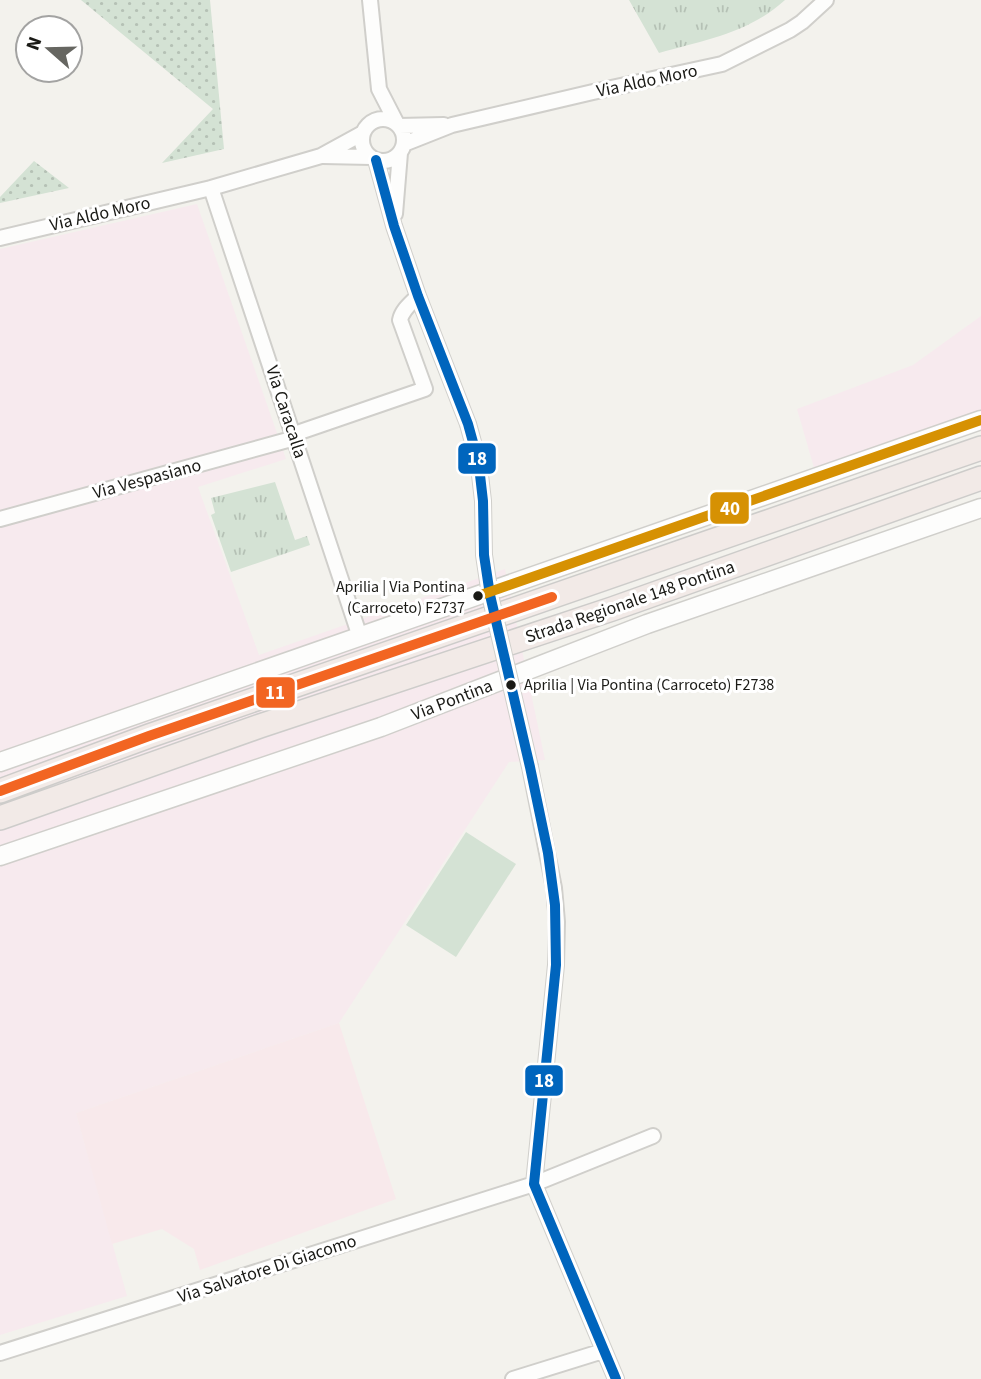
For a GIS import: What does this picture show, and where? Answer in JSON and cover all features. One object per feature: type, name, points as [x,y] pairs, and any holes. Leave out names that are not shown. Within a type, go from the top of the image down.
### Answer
[{"type":"highway","name":"Strada Regionale 148 Pontina","points":[[0,791],[149,736],[981,448]]},
{"type":"highway","name":"Strada Regionale 148 Pontina","points":[[0,818],[260,726],[612,609],[981,478]]},
{"type":"street","points":[[370,0],[379,89],[403,131],[394,226]]},
{"type":"street","name":"Via Aldo Moro","points":[[321,156],[389,160],[402,148],[452,125],[722,65],[790,30],[826,0]]},
{"type":"street","points":[[379,89],[363,146],[373,159],[418,296],[468,424],[480,475],[484,555],[490,595],[551,871],[557,937],[556,965],[534,1184],[616,1379]]},
{"type":"street","name":"Via Aldo Moro","points":[[0,238],[211,188],[321,156],[383,118],[398,124],[452,125]]},
{"type":"street","name":"Via Caracalla","points":[[211,188],[360,637]]},
{"type":"street","name":"Via Vespasiano","points":[[0,519],[294,436],[425,389],[400,320],[406,308],[418,296]]},
{"type":"street","points":[[0,762],[981,420]]},
{"type":"street","name":"Via Pontina","points":[[0,856],[381,727],[647,624],[981,508]]},
{"type":"street","name":"Via Salvatore Di Giacomo","points":[[0,1353],[534,1184],[653,1136]]},
{"type":"street","points":[[513,1379],[603,1351]]},
{"type":"shaded area","points":[[197,204],[286,459],[198,487],[259,655],[505,569],[545,760],[509,762],[339,1023],[76,1113],[127,1296],[0,1335],[0,249]]},
{"type":"shaded area","points":[[981,316],[981,430],[819,485],[797,409],[913,365]]},
{"type":"shaded area","points":[[339,1023],[396,1199],[200,1270],[194,1249],[162,1229],[112,1244],[76,1113]]},
{"type":"green space","points":[[81,0],[210,0],[224,149],[162,163],[213,109]]},
{"type":"green space","points":[[629,0],[785,0],[741,28],[659,53]]},
{"type":"green space","points":[[34,161],[69,188],[0,203],[0,197]]},
{"type":"green space","points":[[275,482],[295,540],[307,536],[310,545],[231,572],[211,515],[215,513],[211,498]]},
{"type":"green space","points":[[466,832],[516,864],[456,957],[406,925]]},
{"type":"transit line","name":"18","points":[[376,160],[394,226],[468,424],[476,453],[483,501],[484,555],[490,595],[548,853],[555,905],[556,965],[534,1184],[616,1379]]},
{"type":"transit line","name":"40","points":[[478,596],[981,420]]},
{"type":"transit line","name":"11","points":[[0,791],[149,736],[552,597]]},
{"type":"place","name":"Aprilia | Via Pontina (Carroceto) F2737","points":[[478,596]]},
{"type":"place","name":"Aprilia | Via Pontina (Carroceto) F2738","points":[[511,685]]}]
